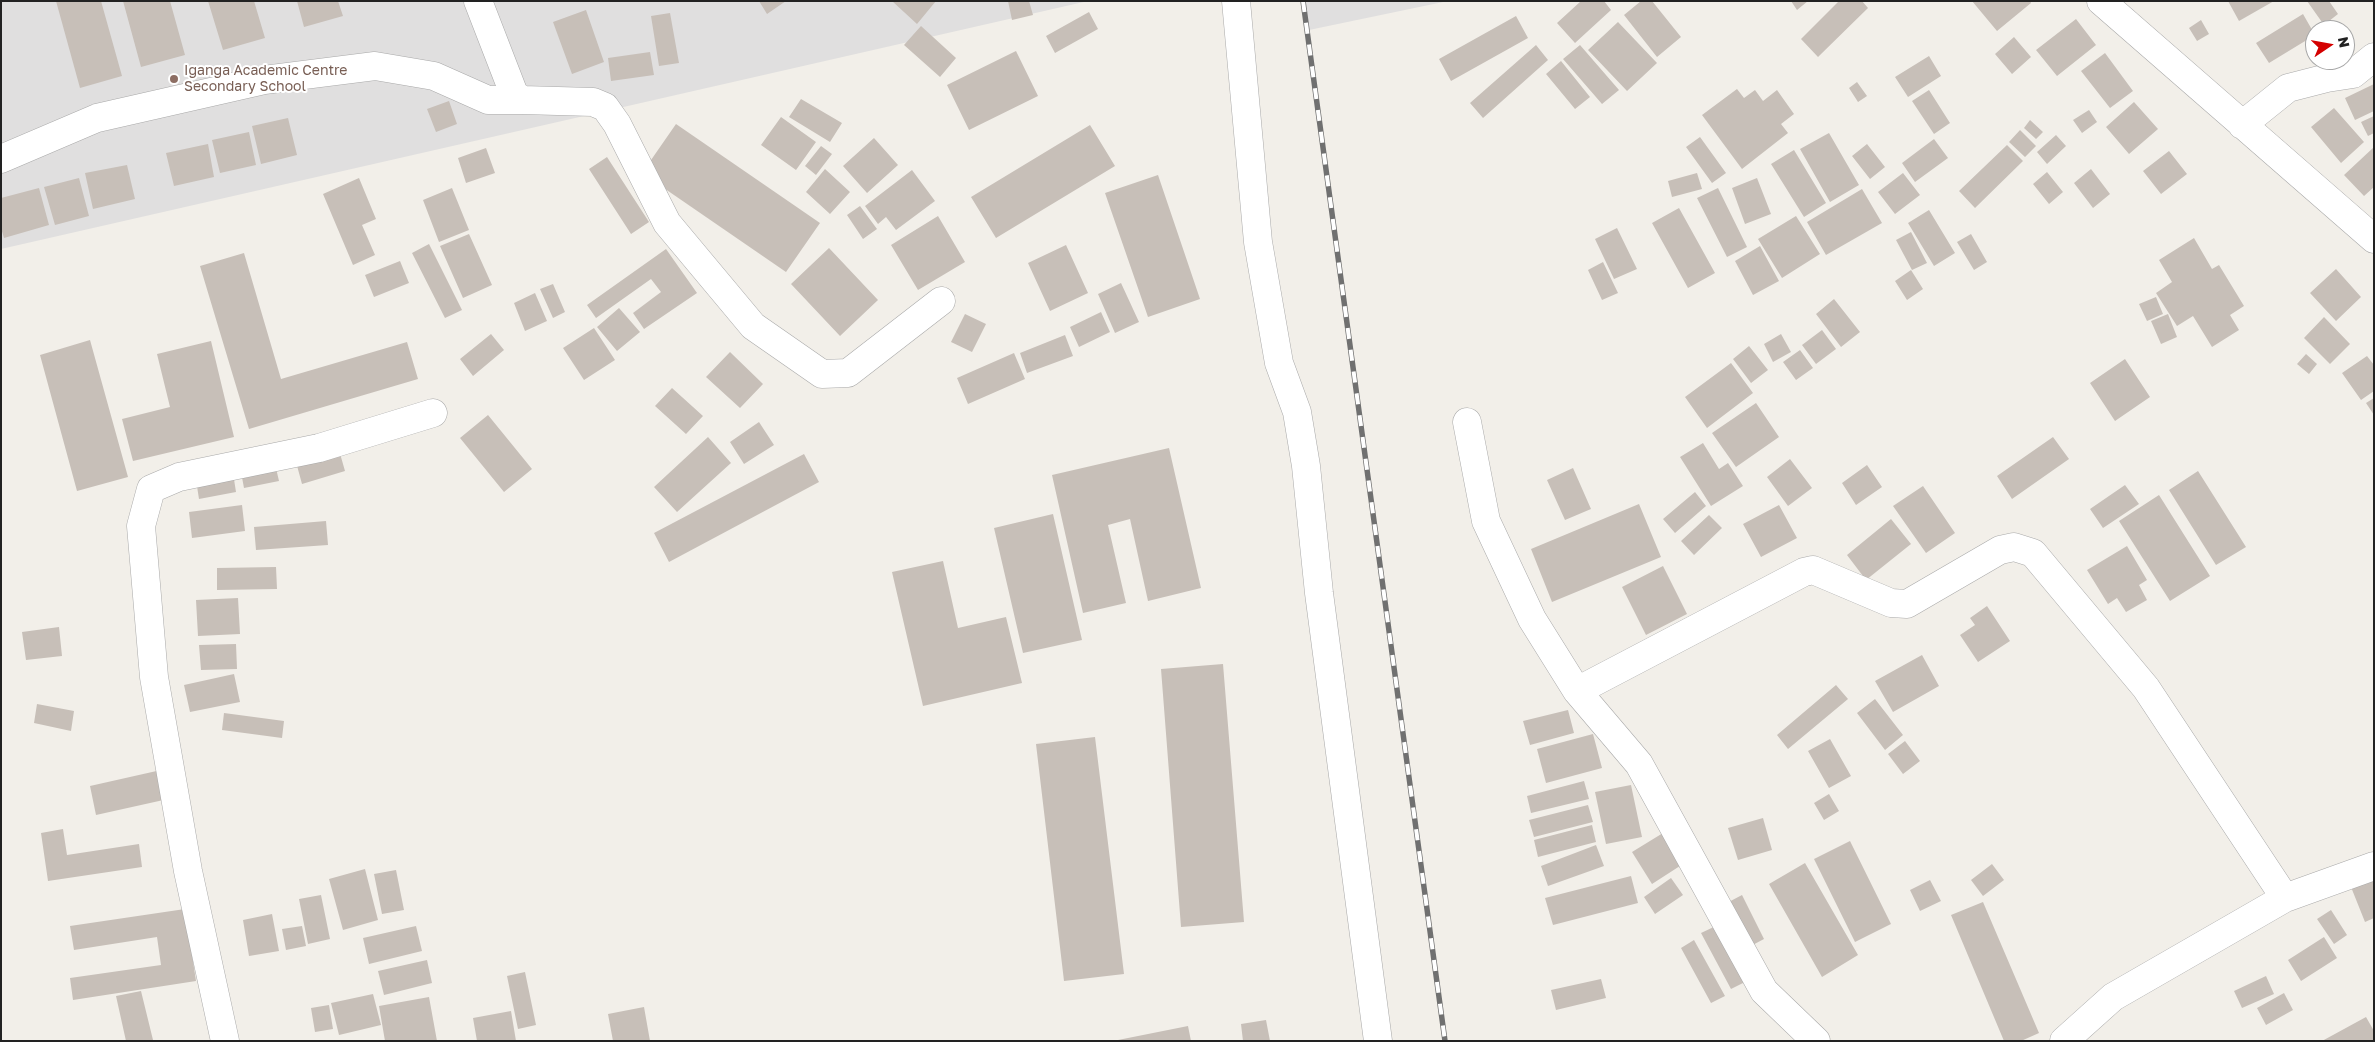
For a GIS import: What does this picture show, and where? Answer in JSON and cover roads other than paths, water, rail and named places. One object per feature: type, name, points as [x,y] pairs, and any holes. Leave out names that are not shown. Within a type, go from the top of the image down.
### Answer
[{"type":"street","points":[[478,1],[514,94],[522,100]]},
{"type":"street","points":[[1236,1],[1258,242],[1279,363],[1297,412],[1306,466],[1319,593],[1378,1041]]},
{"type":"street","points":[[2101,1],[2374,240]]},
{"type":"street","points":[[2242,125],[2288,88],[2327,78],[2353,74],[2374,57]]},
{"type":"street","points":[[1,159],[97,118],[264,80],[375,66],[434,76],[488,100],[592,102],[605,107],[617,124],[667,223],[753,326],[822,374],[848,373],[941,301]]},
{"type":"street","points":[[226,1041],[188,871],[154,677],[141,526],[151,489],[179,477],[319,448],[433,414]]},
{"type":"street","points":[[1467,422],[1486,521],[1532,619],[1577,691],[1639,764],[1764,991],[1816,1041]]},
{"type":"street","points":[[1577,691],[1804,572],[1813,570],[1891,603],[1908,604],[2000,550],[2014,547],[2033,553],[2146,688],[2285,898]]},
{"type":"street","points":[[2064,1041],[2113,997],[2285,898],[2374,866]]},
{"type":"railway","points":[[1303,1],[1445,1041]]},
{"type":"place","name":"Iganga Academic Centre Secondary School","points":[[174,79]]}]
